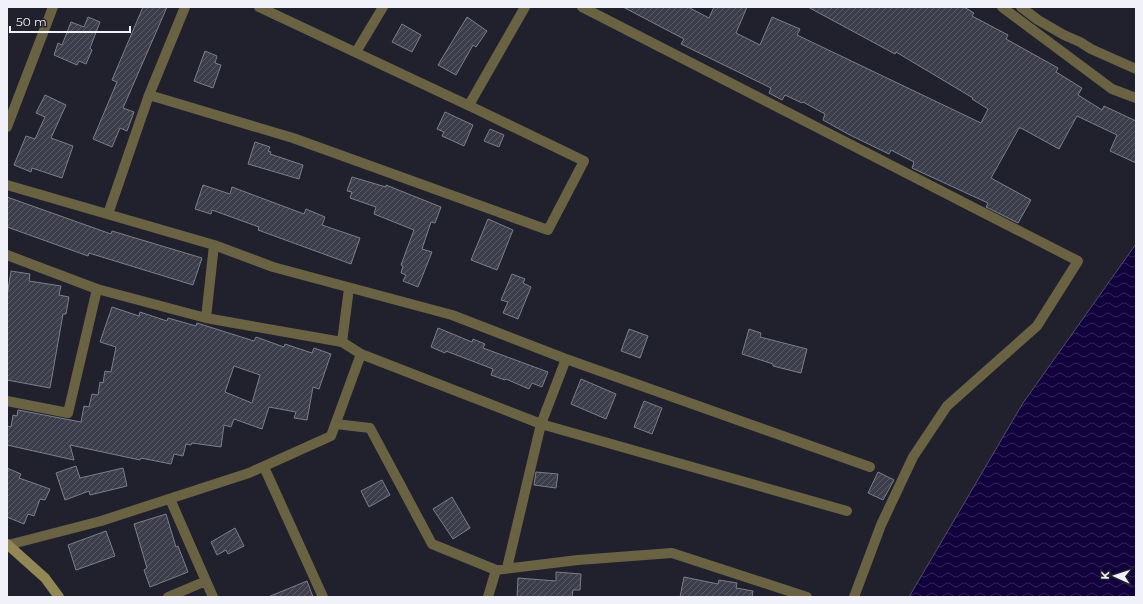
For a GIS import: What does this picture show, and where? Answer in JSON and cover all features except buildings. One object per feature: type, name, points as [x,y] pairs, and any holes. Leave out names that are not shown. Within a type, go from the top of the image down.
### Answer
[{"type":"main road","points":[[7,544],[45,578],[59,597]]},
{"type":"street","points":[[7,126],[53,7]]},
{"type":"street","points":[[108,214],[149,95],[185,7]]},
{"type":"street","points":[[149,95],[293,138],[548,230],[584,162],[469,105],[259,7]]},
{"type":"street","points":[[356,52],[383,7]]},
{"type":"street","points":[[469,105],[525,7]]},
{"type":"street","points":[[582,7],[1078,261],[1036,326],[947,406],[917,451],[881,525],[854,597]]},
{"type":"street","points":[[1002,7],[1112,89],[1136,98]]},
{"type":"street","points":[[1021,7],[1038,20],[1064,35],[1136,69]]},
{"type":"street","points":[[7,185],[214,245],[273,267],[452,315],[566,358],[870,467]]},
{"type":"street","points":[[206,318],[214,245]]},
{"type":"street","points":[[7,255],[97,289],[206,318],[342,342],[361,354],[541,424],[847,511]]},
{"type":"street","points":[[342,342],[349,288]]},
{"type":"street","points":[[7,401],[68,413],[97,289]]},
{"type":"street","points":[[7,544],[101,521],[249,474],[331,436],[361,354]]},
{"type":"street","points":[[508,568],[541,424],[566,358]]},
{"type":"street","points":[[336,424],[370,428],[432,544],[496,570],[578,560],[672,553],[807,597]]},
{"type":"street","points":[[264,467],[323,597]]},
{"type":"street","points":[[170,499],[213,597]]},
{"type":"street","points":[[488,597],[496,570]]},
{"type":"street","points":[[168,597],[206,581]]},
{"type":"water","points":[[1136,244],[1136,597],[909,597],[1023,403]]}]
